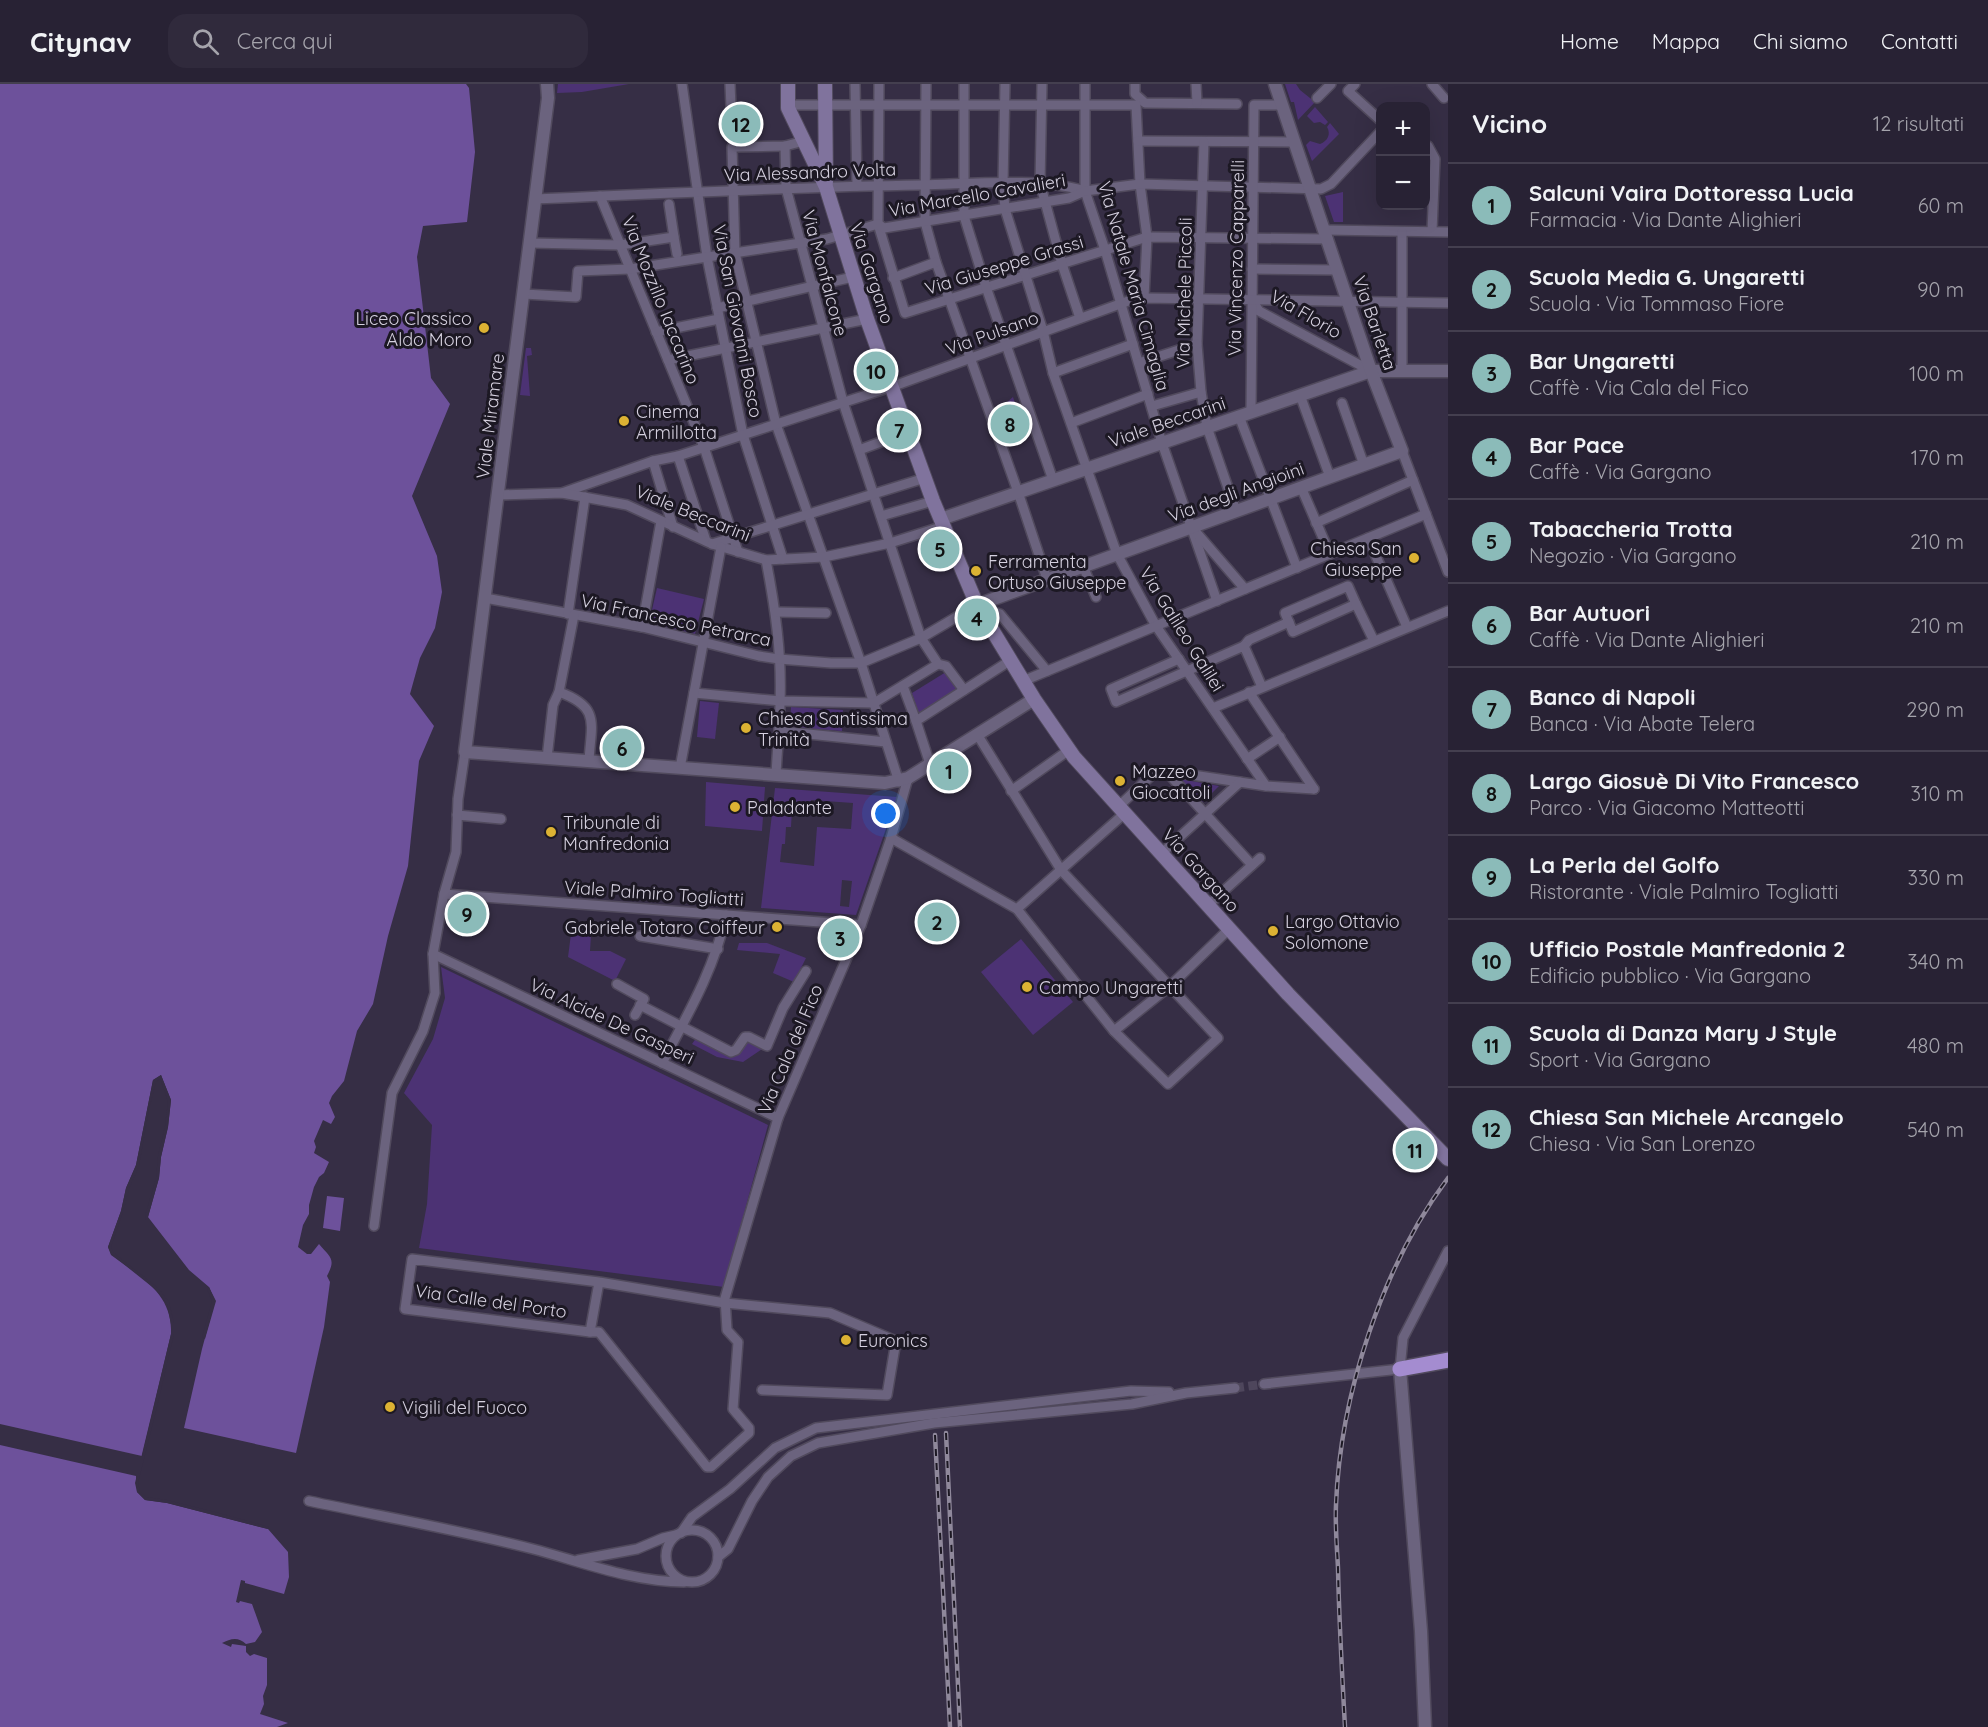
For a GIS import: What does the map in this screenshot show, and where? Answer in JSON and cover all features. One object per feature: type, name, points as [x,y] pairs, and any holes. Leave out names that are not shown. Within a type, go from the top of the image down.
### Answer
[{"type":"highway","points":[[1400,1368],[1448,1361]]},
{"type":"main road","points":[[788,84],[788,108],[826,187]]},
{"type":"main road","points":[[825,84],[826,187]]},
{"type":"main road","name":"Via Gargano","points":[[826,187],[867,319],[933,501],[977,605],[1034,699],[1069,750],[1288,994],[1448,1159]]},
{"type":"main road","name":"Via Gargano","points":[[1426,1136],[1448,1168]]},
{"type":"street","name":"Viale Miramare","points":[[465,752],[536,199],[548,98],[547,84]]},
{"type":"street","name":"Via San Giovanni Bosco","points":[[682,84],[707,258],[743,435],[783,559]]},
{"type":"street","points":[[730,84],[731,107]]},
{"type":"street","points":[[855,84],[857,186]]},
{"type":"street","points":[[879,84],[878,224],[893,278],[936,262]]},
{"type":"street","points":[[926,84],[924,185],[926,222],[936,262],[1047,579]]},
{"type":"street","points":[[964,84],[964,216],[986,287],[1053,480]]},
{"type":"street","name":"Via Galileo Galilei","points":[[1005,84],[1003,184],[1005,209],[1027,275],[1053,373],[1117,554],[1156,626],[1266,786]]},
{"type":"street","points":[[1042,84],[1040,183],[1062,264],[1080,318]]},
{"type":"street","name":"Via Natale Maria Cimaglia","points":[[1085,84],[1085,190],[1162,443],[1217,601]]},
{"type":"street","points":[[1196,84],[1197,104]]},
{"type":"street","name":"Via Barletta","points":[[1275,84],[1371,371],[1448,572]]},
{"type":"street","points":[[1317,98],[1331,84]]},
{"type":"street","points":[[1432,84],[1444,98]]},
{"type":"street","points":[[1348,86],[1376,116]]},
{"type":"street","points":[[1135,89],[1145,102],[1238,104]]},
{"type":"street","points":[[795,105],[1136,105],[1140,184],[1147,237],[1144,298]]},
{"type":"street","name":"Via Vincenzo Capparelli","points":[[1282,105],[1254,105],[1252,300],[1245,414],[1270,499],[1297,568]]},
{"type":"street","points":[[1085,190],[1140,184],[1253,189],[1321,189],[1331,184],[1376,136]]},
{"type":"street","points":[[804,141],[785,146],[732,147],[735,253],[776,424],[861,663],[886,742],[903,780]]},
{"type":"street","points":[[1138,141],[1294,142]]},
{"type":"street","name":"Via Michele Piccoli","points":[[1204,142],[1197,344],[1201,392],[1207,427],[1236,511]]},
{"type":"street","name":"Via Monfalcone","points":[[785,146],[786,188],[843,402],[921,638],[938,664],[946,666],[964,690]]},
{"type":"street","points":[[1430,150],[1435,159],[1432,231]]},
{"type":"street","name":"Via Alessandro Volta","points":[[536,199],[786,188],[963,184],[1040,183],[1066,185],[1085,190]]},
{"type":"street","name":"Via Marcello Cavalieri","points":[[524,294],[576,297],[578,271],[630,269],[827,239],[878,224],[884,228],[1044,203],[1069,198],[1085,190]]},
{"type":"street","name":"Via Mozzillo Iaccarino","points":[[600,196],[704,447],[738,552]]},
{"type":"street","points":[[669,204],[677,254]]},
{"type":"street","name":"Via Giuseppe Grassi","points":[[893,278],[905,313],[1147,237],[1252,238],[1448,231]]},
{"type":"street","points":[[1402,232],[1402,370]]},
{"type":"street","points":[[530,243],[620,244],[674,237]]},
{"type":"street","points":[[1252,269],[1338,270]]},
{"type":"street","points":[[717,308],[853,277]]},
{"type":"street","name":"Via Pulsano","points":[[562,493],[653,461],[678,456],[891,387],[1121,303],[1144,298],[1448,303]]},
{"type":"street","name":"Via Florio","points":[[1252,300],[1259,311],[1371,371]]},
{"type":"street","points":[[656,332],[719,319]]},
{"type":"street","points":[[668,360],[867,319]]},
{"type":"street","points":[[1053,373],[1133,344]]},
{"type":"street","points":[[1139,363],[1197,344]]},
{"type":"street","points":[[1371,371],[1448,371]]},
{"type":"street","name":"Viale Beccarini","points":[[498,495],[562,493],[585,497],[627,505],[713,544],[766,560],[824,557],[890,543],[1018,492],[1371,371]]},
{"type":"street","points":[[1152,406],[1201,392]]},
{"type":"street","points":[[1071,423],[1148,394]]},
{"type":"street","points":[[1300,395],[1330,477]]},
{"type":"street","points":[[1342,403],[1364,465]]},
{"type":"street","points":[[859,450],[908,432]]},
{"type":"street","name":"Via degli Angioini","points":[[977,605],[1402,451]]},
{"type":"street","points":[[678,456],[713,544],[703,642],[680,768]]},
{"type":"street","points":[[653,461],[673,527]]},
{"type":"street","points":[[713,544],[925,478]]},
{"type":"street","points":[[1316,523],[1413,480]]},
{"type":"street","points":[[1301,487],[1330,554]]},
{"type":"street","points":[[547,758],[553,705],[559,692],[571,614],[585,497]]},
{"type":"street","points":[[881,516],[933,501]]},
{"type":"street","points":[[1023,681],[1426,514]]},
{"type":"street","points":[[642,627],[661,521]]},
{"type":"street","name":"Via Natale Maria Cimaglia","points":[[1191,527],[1245,590]]},
{"type":"street","points":[[1368,538],[1407,627]]},
{"type":"street","points":[[766,560],[776,612],[779,659],[780,700],[776,775]]},
{"type":"street","points":[[1083,566],[1096,597]]},
{"type":"street","points":[[1356,604],[1293,632],[1285,613],[1348,586],[1374,641]]},
{"type":"street","name":"Via Francesco Petrarca","points":[[485,598],[642,627],[779,659],[861,663]]},
{"type":"street","points":[[861,663],[921,638],[977,605],[1000,614],[1047,671]]},
{"type":"street","points":[[1213,708],[1448,611]]},
{"type":"street","points":[[776,612],[826,613]]},
{"type":"street","points":[[1179,660],[1111,689],[1116,702],[1244,646],[1249,640],[1289,622]]},
{"type":"street","points":[[1244,646],[1262,687]]},
{"type":"street","points":[[916,721],[1011,660]]},
{"type":"street","points":[[694,693],[780,700],[874,703],[938,664]]},
{"type":"street","points":[[903,686],[930,764]]},
{"type":"street","points":[[559,692],[585,705],[591,717],[589,761]]},
{"type":"street","points":[[1017,909],[1061,870],[1122,809],[1154,773],[1166,771],[1266,786],[1314,789],[1249,692]]},
{"type":"street","points":[[374,1226],[392,1093],[423,1031],[435,993],[433,954],[444,894],[456,852],[458,799],[465,752],[885,783],[903,780],[1034,699]]},
{"type":"street","points":[[779,731],[886,742]]},
{"type":"street","points":[[891,838],[1017,909],[1114,1031],[1168,1084],[1218,1038],[1061,870],[977,734]]},
{"type":"street","points":[[1247,759],[1280,737]]},
{"type":"street","points":[[1011,791],[1069,750]]},
{"type":"street","points":[[1166,771],[1205,814],[1256,862],[1208,905]]},
{"type":"street","name":"Via Cala del Fico","points":[[724,1303],[778,1118],[861,925],[891,838],[903,780]]},
{"type":"street","points":[[1162,853],[1240,782]]},
{"type":"street","points":[[457,815],[501,819]]},
{"type":"street","name":"Viale Palmiro Togliatti","points":[[444,894],[861,925]]},
{"type":"street","points":[[662,1063],[718,949],[726,915]]},
{"type":"street","points":[[1114,1031],[1170,986],[1230,929]]},
{"type":"street","points":[[640,936],[718,949]]},
{"type":"street","name":"Via Alcide De Gasperi","points":[[433,954],[778,1118]]},
{"type":"street","points":[[640,1005],[731,1052],[736,1050],[744,1037],[768,1046],[783,1008],[806,970]]},
{"type":"street","points":[[617,984],[644,999],[635,1015]]},
{"type":"street","points":[[1425,1727],[1421,1631],[1400,1368],[1403,1338],[1448,1251]]},
{"type":"street","name":"Via Calle del Porto","points":[[599,1282],[591,1332],[405,1309],[412,1259],[599,1282],[724,1303],[830,1313],[896,1341],[888,1395],[762,1390]]},
{"type":"street","points":[[591,1332],[599,1332],[706,1467],[711,1467],[749,1433],[749,1428],[733,1409],[738,1342],[727,1330],[724,1303]]},
{"type":"street","points":[[1264,1384],[1400,1368]]},
{"type":"street","points":[[718,1557],[728,1549],[752,1501],[768,1478],[792,1456],[818,1443],[934,1424],[1132,1404],[1186,1393],[1235,1388]]},
{"type":"street","points":[[684,1582],[672,1574],[666,1561],[667,1547],[692,1517],[730,1489],[775,1448],[816,1428],[1131,1391],[1186,1393]]},
{"type":"street","points":[[309,1501],[532,1549],[572,1561],[662,1582],[696,1583],[707,1578],[715,1569],[718,1557],[716,1546],[709,1536],[698,1531],[687,1530],[637,1549],[572,1561]]},
{"type":"shaded area","points":[[0,84],[466,84],[469,88],[475,152],[467,222],[423,226],[417,257],[431,378],[450,404],[412,496],[437,556],[442,592],[435,628],[420,658],[410,694],[434,726],[419,761],[408,866],[388,936],[373,1004],[357,1031],[344,1081],[329,1103],[335,1117],[331,1124],[323,1120],[314,1141],[316,1147],[314,1153],[329,1162],[314,1187],[309,1214],[303,1225],[298,1247],[307,1254],[311,1254],[319,1244],[332,1262],[327,1276],[330,1282],[324,1327],[296,1453],[184,1428],[215,1301],[209,1287],[189,1270],[148,1217],[159,1178],[171,1100],[161,1075],[153,1080],[136,1165],[126,1188],[121,1211],[108,1247],[111,1255],[153,1287],[167,1307],[170,1320],[171,1334],[135,1483],[137,1492],[145,1500],[167,1503],[268,1529],[288,1552],[289,1577],[284,1594],[241,1580],[236,1602],[252,1604],[262,1632],[255,1642],[246,1644],[234,1639],[222,1643],[231,1647],[232,1644],[246,1646],[246,1652],[250,1656],[254,1654],[267,1658],[267,1685],[260,1714],[288,1723],[277,1727],[0,1727]]},
{"type":"shaded area","points":[[558,84],[629,84],[582,92],[557,93]]},
{"type":"shaded area","points":[[1285,84],[1296,84],[1315,102],[1298,120],[1294,102],[1291,102]]},
{"type":"shaded area","points":[[1315,107],[1328,122],[1325,125],[1320,122],[1314,123],[1307,116]]},
{"type":"shaded area","points":[[1330,123],[1339,134],[1312,161],[1306,145],[1310,141],[1320,144],[1325,141],[1329,135],[1327,127]]},
{"type":"shaded area","points":[[1343,192],[1343,222],[1334,222],[1325,196]]},
{"type":"shaded area","points":[[526,348],[531,348],[532,355],[527,356],[530,396],[520,395]]},
{"type":"shaded area","points":[[1013,397],[1025,434],[1002,436],[994,413]]},
{"type":"shaded area","points":[[657,588],[704,599],[695,634],[649,623]]},
{"type":"shaded area","points":[[946,672],[958,689],[919,714],[912,693]]},
{"type":"shaded area","points":[[700,701],[719,703],[715,739],[697,737]]},
{"type":"shaded area","points":[[791,707],[843,710],[842,731],[790,727]]},
{"type":"shaded area","points":[[1180,779],[1219,786],[1203,802]]},
{"type":"shaded area","name":"Paladante","points":[[706,782],[765,787],[762,831],[705,826]]},
{"type":"shaded area","points":[[775,788],[897,797],[856,915],[761,908]],"holes":[[[811,800],[853,803],[851,829],[817,827],[814,866],[780,862],[782,844],[785,844],[786,827],[791,827],[792,809],[810,810]],[[842,880],[852,881],[849,907],[840,906]]]},
{"type":"shaded area","points":[[582,929],[591,935],[590,951],[610,951],[626,959],[615,981],[568,957],[571,934]]},
{"type":"shaded area","name":"Campo Ungaretti","points":[[1021,939],[1073,1002],[1033,1035],[981,972]]},
{"type":"shaded area","points":[[739,943],[767,943],[806,958],[794,982],[773,973],[780,954],[737,950]]},
{"type":"shaded area","points":[[441,967],[768,1125],[724,1287],[419,1248],[427,1204],[432,1125],[404,1093],[433,1039],[445,998]]},
{"type":"shaded area","points":[[697,1037],[729,1055],[746,1039],[765,1047],[743,1062],[717,1057],[692,1044]]},
{"type":"shaded area","points":[[327,1196],[344,1198],[340,1231],[323,1228]]},
{"type":"pier","points":[[161,1075],[171,1100],[159,1178],[148,1217],[146,1220],[145,1216],[156,1178],[168,1101],[160,1079],[156,1082],[149,1109],[139,1166],[129,1189],[111,1247],[114,1253],[158,1288],[169,1302],[174,1323],[174,1334],[138,1483],[140,1491],[146,1497],[219,1513],[269,1527],[268,1529],[167,1503],[145,1500],[137,1492],[136,1476],[0,1445],[0,1424],[142,1456],[171,1334],[171,1324],[167,1304],[156,1290],[111,1254],[108,1247],[121,1211],[126,1188],[136,1165],[153,1080]]},
{"type":"pier","points":[[209,1287],[216,1301],[205,1339],[202,1337],[212,1301],[207,1289]]},
{"type":"tunnel","points":[[1235,1388],[1264,1384]]},
{"type":"railway","points":[[1345,1727],[1336,1513],[1339,1463],[1346,1420],[1356,1377],[1385,1291],[1424,1213],[1448,1178]]},
{"type":"railway","points":[[946,1433],[960,1727]]},
{"type":"railway","points":[[935,1435],[950,1727]]},
{"type":"place","name":"Chiesa San Michele Arcangelo","points":[[741,124]]},
{"type":"place","name":"Liceo Classico Aldo Moro","points":[[484,328]]},
{"type":"place","name":"Ufficio Postale Manfredonia 2","points":[[876,371]]},
{"type":"place","name":"Cinema Armillotta","points":[[624,421]]},
{"type":"place","name":"Largo Giosuè Di Vito Francesco","points":[[1010,424]]},
{"type":"place","name":"Banco di Napoli","points":[[899,430]]},
{"type":"place","name":"Tabaccheria Trotta","points":[[940,549]]},
{"type":"place","name":"Chiesa San Giuseppe","points":[[1414,558]]},
{"type":"place","name":"Ferramenta Ortuso Giuseppe","points":[[976,571]]},
{"type":"place","name":"Bar Pace","points":[[977,618]]},
{"type":"place","name":"Chiesa Santissima Trinità","points":[[746,728]]},
{"type":"place","name":"Bar Autuori","points":[[622,748]]},
{"type":"place","name":"Salcuni Vaira Dottoressa Lucia","points":[[949,771]]},
{"type":"place","name":"Mazzeo Giocattoli","points":[[1120,781]]},
{"type":"place","name":"Paladante","points":[[735,807]]},
{"type":"place","name":"Tribunale di Manfredonia","points":[[551,832]]},
{"type":"place","name":"La Perla del Golfo","points":[[467,914]]},
{"type":"place","name":"Scuola Media G. Ungaretti","points":[[937,922]]},
{"type":"place","name":"Gabriele Totaro Coiffeur","points":[[777,927]]},
{"type":"place","name":"Largo Ottavio Solomone","points":[[1273,931]]},
{"type":"place","name":"Bar Ungaretti","points":[[840,938]]},
{"type":"place","name":"Campo Ungaretti","points":[[1027,987]]},
{"type":"place","name":"Scuola di Danza Mary J Style","points":[[1415,1150]]},
{"type":"place","name":"Euronics","points":[[846,1340]]},
{"type":"place","name":"Vigili del Fuoco","points":[[390,1407]]}]
